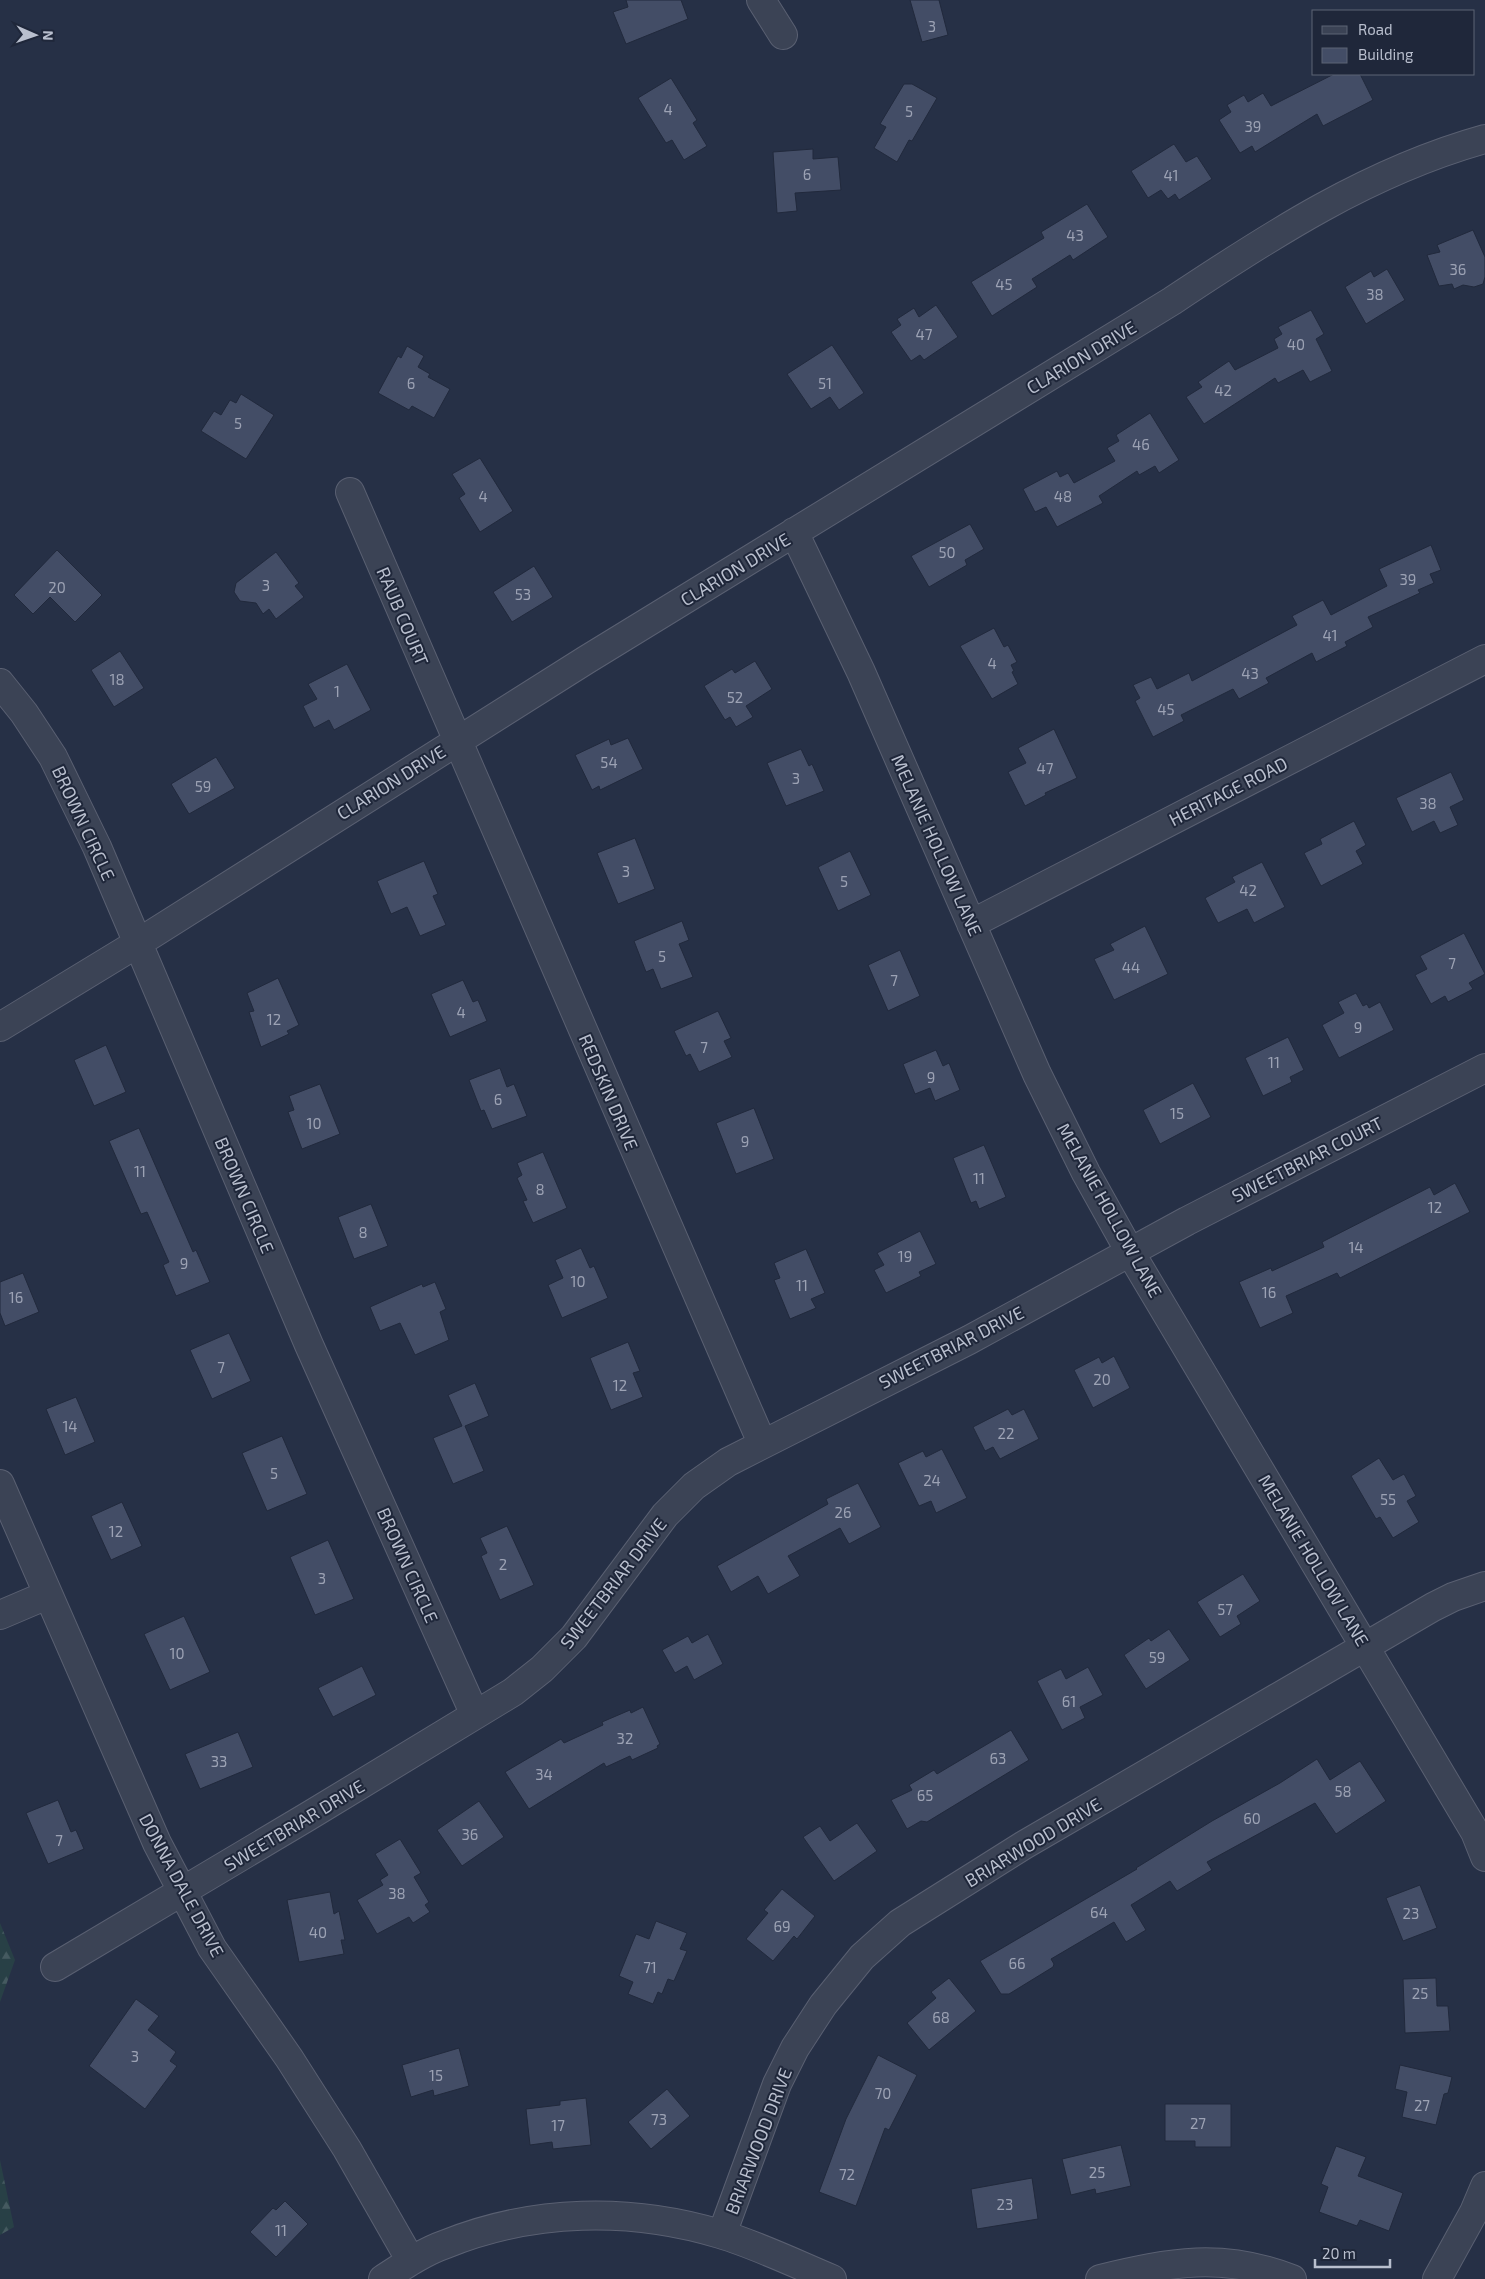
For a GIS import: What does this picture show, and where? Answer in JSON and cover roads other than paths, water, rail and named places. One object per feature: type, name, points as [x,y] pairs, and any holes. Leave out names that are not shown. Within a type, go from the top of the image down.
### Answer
[{"type":"street","points":[[761,0],[783,35]]},
{"type":"street","name":"CLARION DRIVE","points":[[0,1027],[138,943],[457,741],[794,532],[1172,301],[1252,247],[1335,198],[1391,172],[1485,139]]},
{"type":"street","name":"RAUB COURT","points":[[350,492],[457,741]]},
{"type":"street","name":"MELANIE HOLLOW LANE","points":[[794,532],[861,672],[1037,1074],[1086,1173],[1130,1252],[1475,1832],[1485,1857]]},
{"type":"street","name":"HERITAGE ROAD","points":[[971,924],[1485,659]]},
{"type":"street","name":"BROWN CIRCLE","points":[[0,683],[24,712],[53,757],[97,847],[305,1336],[475,1715]]},
{"type":"street","name":"REDSKIN DRIVE","points":[[457,741],[762,1443]]},
{"type":"street","name":"SWEETBRIAR COURT","points":[[1130,1252],[1485,1068]]},
{"type":"street","name":"SWEETBRIAR DRIVE","points":[[55,1967],[513,1692],[542,1669],[574,1637],[665,1515],[694,1486],[728,1462],[762,1443],[969,1340],[1130,1252]]},
{"type":"street","name":"DONNA DALE DRIVE","points":[[0,1484],[153,1834],[181,1892],[212,1948],[289,2058],[347,2148],[411,2261]]},
{"type":"street","name":"BRIARWOOD DRIVE","points":[[722,2234],[777,2084],[795,2048],[823,2004],[862,1957],[900,1923],[1024,1845],[1433,1607],[1453,1597],[1485,1586]]},
{"type":"street","points":[[0,1615],[48,1595]]},
{"type":"street","points":[[1437,2279],[1474,2212],[1485,2186]]},
{"type":"street","points":[[383,2279],[411,2261],[444,2244],[487,2230],[536,2219],[584,2215],[634,2217],[673,2222],[722,2234],[832,2279]]},
{"type":"street","points":[[1100,2279],[1162,2264],[1200,2261],[1238,2264],[1275,2272],[1292,2279]]}]
